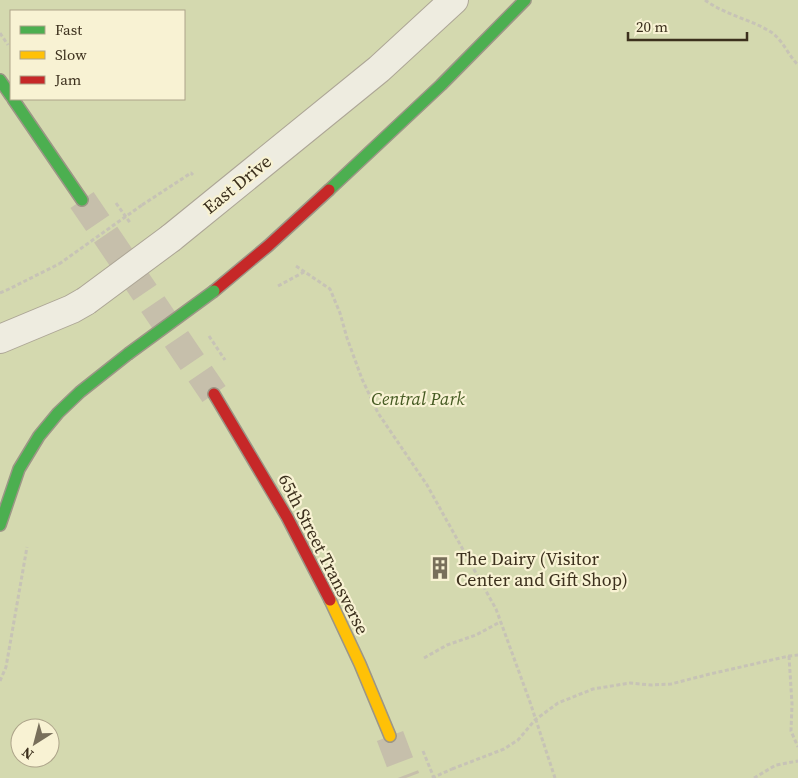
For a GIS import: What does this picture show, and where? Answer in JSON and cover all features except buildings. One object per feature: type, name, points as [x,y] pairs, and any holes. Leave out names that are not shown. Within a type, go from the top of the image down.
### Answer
[{"type":"street","name":"East Drive","points":[[0,339],[72,309],[171,238],[379,69],[454,0]]},
{"type":"street","points":[[0,524],[19,469],[40,436],[69,402],[128,354],[214,291],[268,246],[441,85],[525,0]]},
{"type":"street","points":[[0,80],[10,94]]},
{"type":"street","points":[[14,100],[82,200]]},
{"type":"street","name":"65th Street Transverse","points":[[214,394],[272,491],[327,594],[390,736]]},
{"type":"path","points":[[705,0],[725,12],[773,33],[798,65]]},
{"type":"path","points":[[0,33],[10,48]]},
{"type":"path","points":[[0,293],[59,264],[142,205]]},
{"type":"path","points":[[268,246],[330,289],[362,379],[378,413],[427,486],[496,609],[555,778]]},
{"type":"path","points":[[0,681],[6,668],[28,544]]},
{"type":"path","points":[[424,658],[447,645],[500,622]]},
{"type":"path","points":[[432,778],[504,749],[518,740],[535,720],[558,704],[593,689],[630,683],[671,684],[798,655]]},
{"type":"path","points":[[789,656],[792,704],[790,732],[798,747]]},
{"type":"path","points":[[754,778],[776,765],[798,760]]},
{"type":"green space","name":"Central Park","points":[[0,0],[798,0],[798,778],[0,778]]},
{"type":"tunnel","points":[[82,200],[214,394]]},
{"type":"tunnel","points":[[390,736],[406,778]]},
{"type":"traffic: fast","points":[[329,190],[441,85],[525,0]]},
{"type":"traffic: fast","points":[[0,80],[10,95]]},
{"type":"traffic: fast","points":[[14,100],[82,200]]},
{"type":"traffic: fast","points":[[128,354],[214,291]]},
{"type":"traffic: fast","points":[[0,525],[19,469],[39,436],[58,413],[80,392],[128,354]]},
{"type":"traffic: slow","points":[[330,600],[360,664],[390,736]]},
{"type":"traffic: jam","points":[[214,291],[268,246],[329,190]]},
{"type":"traffic: jam","points":[[214,394],[287,517],[330,600]]},
{"type":"place","name":"The Dairy (Visitor Center and Gift Shop)","points":[[440,568]]}]
